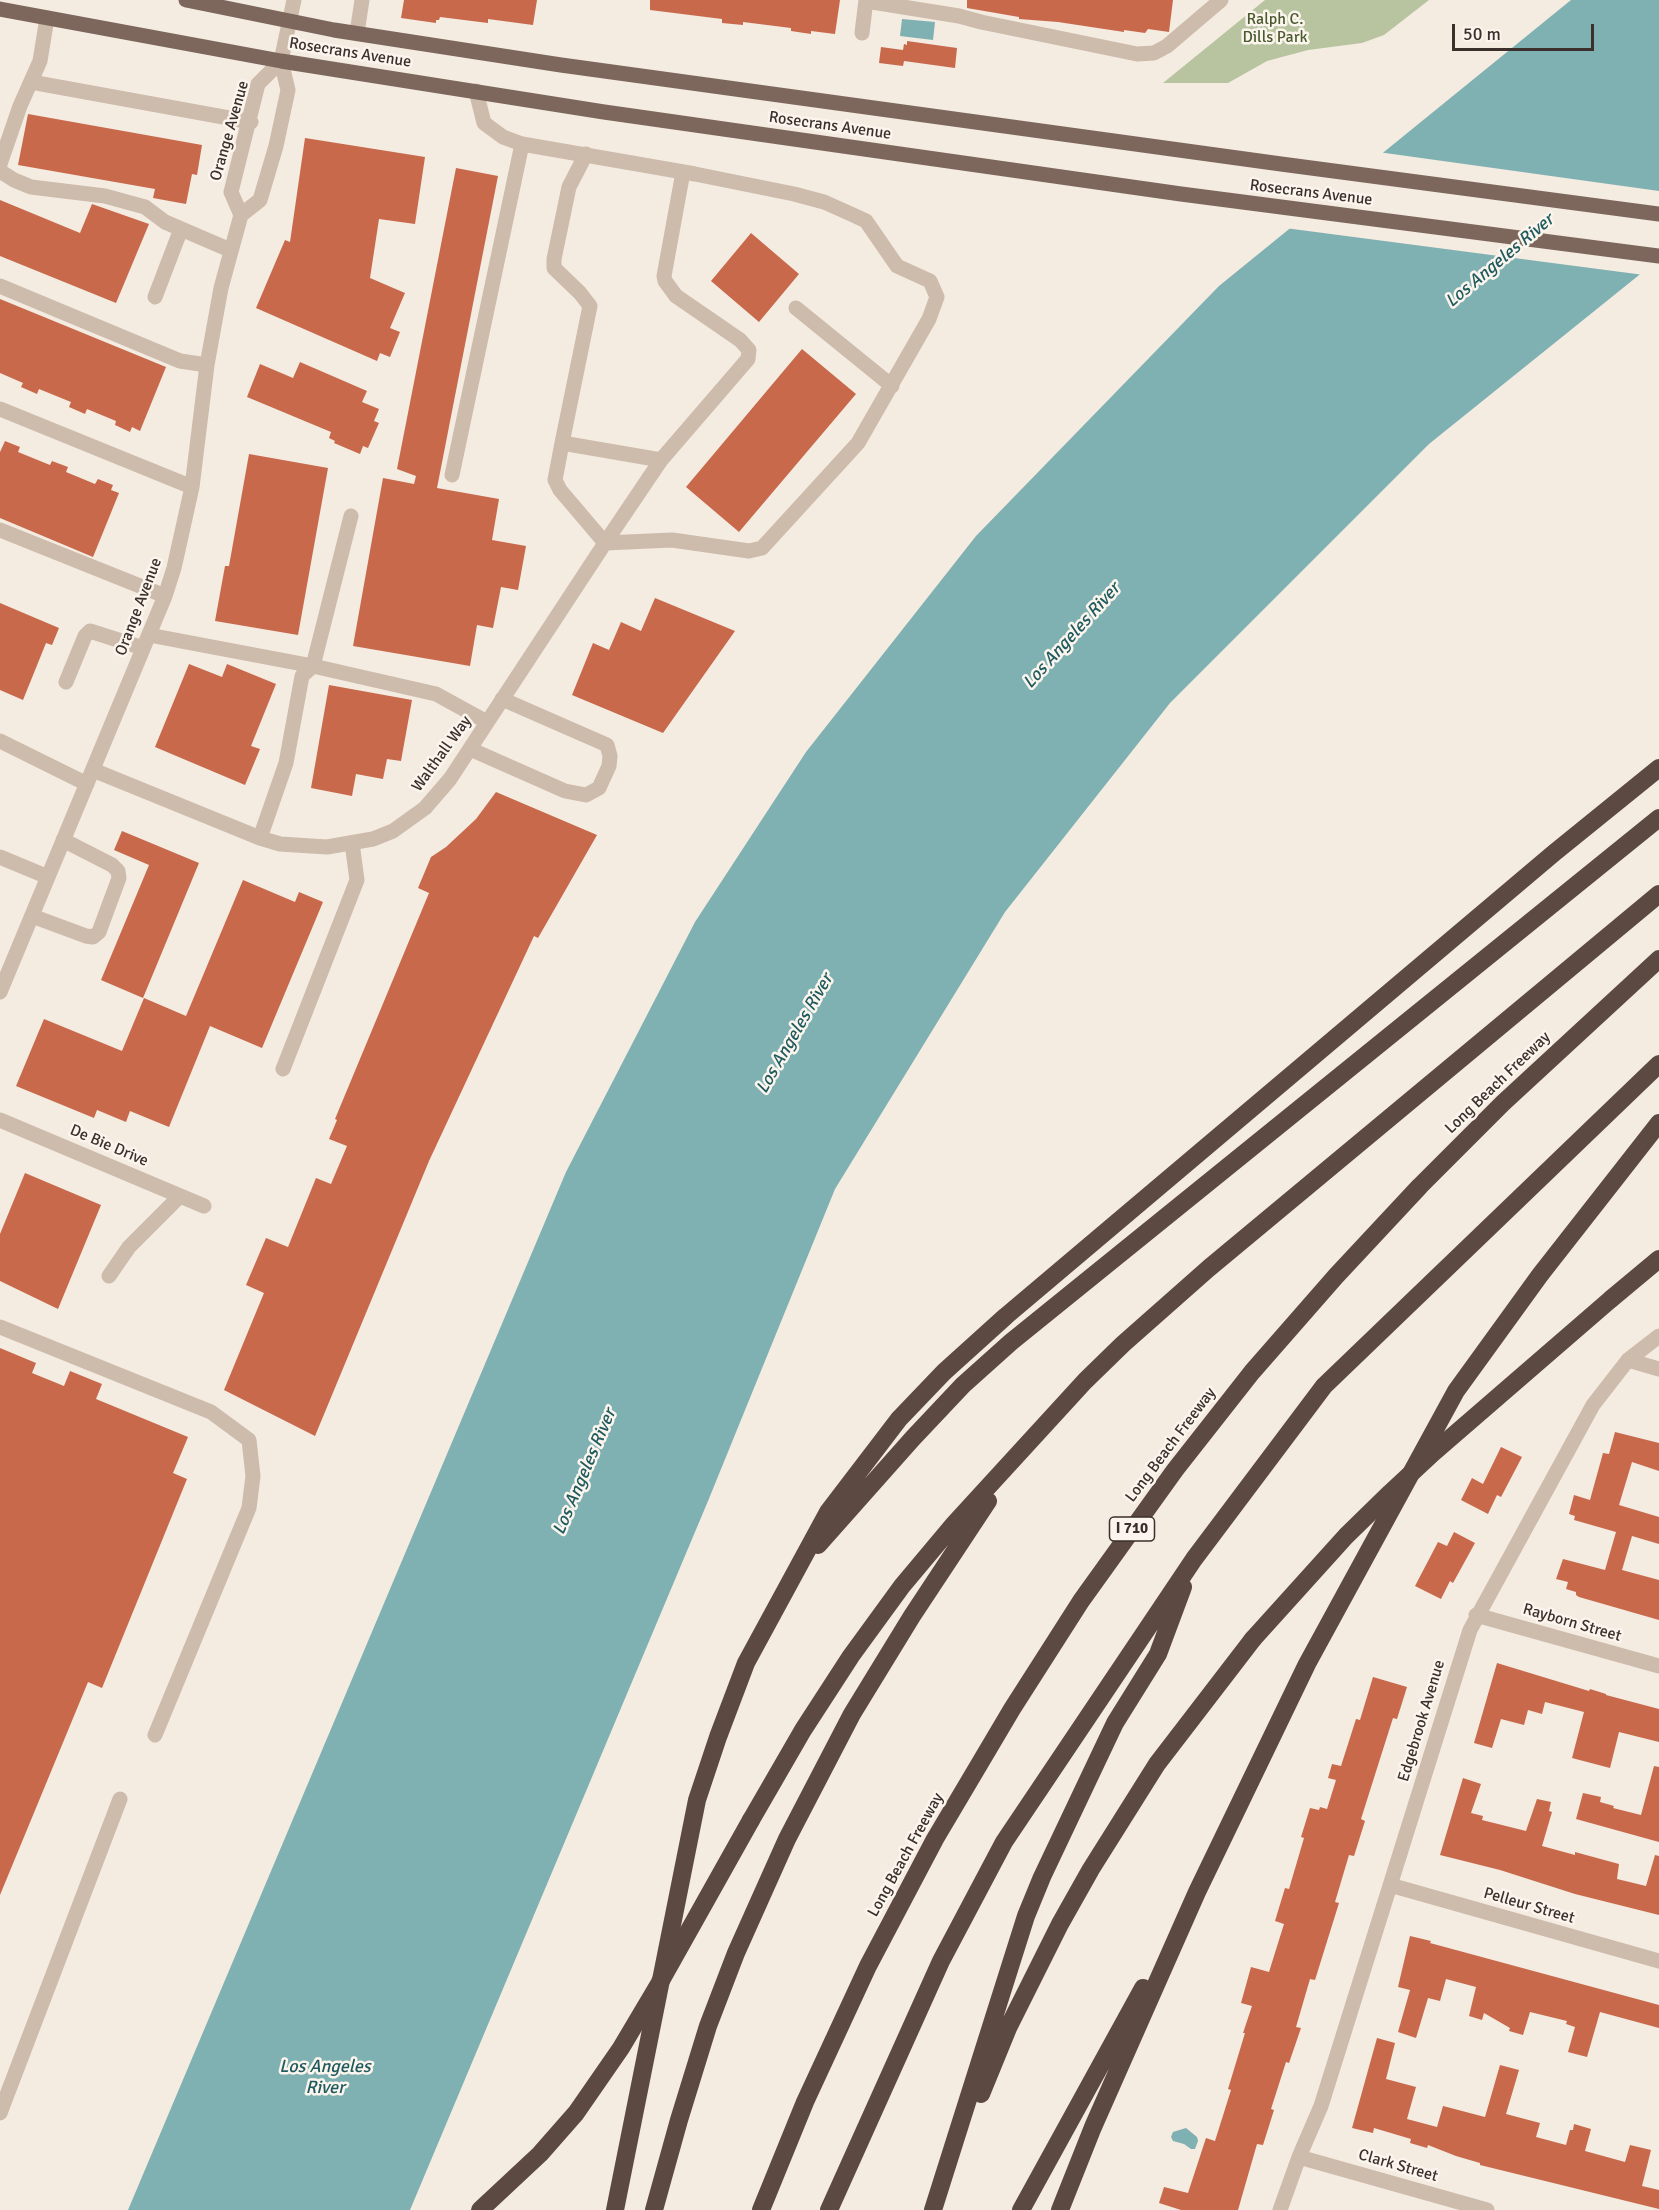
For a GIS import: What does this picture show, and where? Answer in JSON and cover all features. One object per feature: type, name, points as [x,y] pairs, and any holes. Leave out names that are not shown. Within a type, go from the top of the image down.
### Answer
[{"type":"highway","points":[[615,2210],[698,1800],[717,1737],[746,1663],[828,1512],[899,1419],[944,1372],[1554,853],[1659,768]]},
{"type":"highway","points":[[799,1566],[963,1385],[1011,1342],[1659,818]]},
{"type":"highway","points":[[480,2210],[540,2154],[576,2113],[621,2048],[750,1820],[809,1721],[851,1656],[902,1586],[954,1524],[1093,1373],[1209,1268],[1659,894]]},
{"type":"highway","name":"Long Beach Freeway","points":[[762,2210],[805,2102],[868,1966],[929,1850],[1012,1709],[1081,1601],[1175,1470],[1252,1372],[1336,1276],[1420,1186],[1503,1103],[1659,959]]},
{"type":"highway","points":[[829,2210],[941,1961],[1004,1842],[1194,1559],[1324,1386],[1659,1064]]},
{"type":"highway","points":[[1060,2210],[1093,2127],[1197,1892],[1307,1664],[1456,1391],[1540,1275],[1659,1123]]},
{"type":"highway","points":[[934,2207],[1008,2028],[1060,1924],[1096,1860],[1157,1764],[1253,1639],[1338,1544],[1433,1453],[1659,1259]]},
{"type":"highway","points":[[654,2210],[678,2120],[708,2026],[736,1953],[787,1839],[852,1714],[912,1616],[1013,1462]]},
{"type":"highway","points":[[934,2207],[1026,1916],[1042,1877],[1115,1724],[1158,1654],[1194,1559]]},
{"type":"highway","points":[[1021,2210],[1066,2124],[1197,1892]]},
{"type":"main road","name":"Rosecrans Avenue","points":[[186,0],[290,22],[357,33],[758,93],[1659,214]]},
{"type":"main road","name":"Rosecrans Avenue","points":[[0,9],[280,61],[604,112],[1231,201],[1659,256]]},
{"type":"street","name":"Orange Avenue","points":[[240,215],[231,192],[258,84],[280,61],[294,0]]},
{"type":"street","points":[[357,33],[362,0]]},
{"type":"street","points":[[862,33],[866,0],[959,16],[1137,54],[1154,53],[1167,46],[1221,0]]},
{"type":"street","points":[[0,164],[20,106],[40,61],[47,18]]},
{"type":"street","name":"Orange Avenue","points":[[0,992],[165,596],[180,549],[192,486],[216,307],[240,215],[260,200],[276,146],[288,90],[280,61]]},
{"type":"street","points":[[31,82],[250,122]]},
{"type":"street","points":[[476,91],[484,123],[503,137],[522,144],[586,154],[683,172],[824,202],[866,221],[897,266],[930,282],[937,297],[929,319],[858,443],[762,548],[749,551],[672,540],[604,543],[560,490],[555,480],[590,306],[554,268],[554,259],[570,187],[586,154]]},
{"type":"street","points":[[452,475],[522,144]]},
{"type":"street","points":[[0,171],[31,187],[105,196],[138,204],[165,222],[230,250]]},
{"type":"street","name":"Walthall Way","points":[[0,741],[90,777],[280,844],[327,847],[352,843],[393,831],[425,808],[470,749],[604,543],[662,460],[748,359],[749,350],[740,340],[676,296],[665,281],[664,276],[683,172]]},
{"type":"street","points":[[154,297],[181,229]]},
{"type":"street","points":[[0,286],[180,361],[207,365]]},
{"type":"street","points":[[796,308],[892,386]]},
{"type":"street","points":[[0,409],[192,486]]},
{"type":"street","points":[[562,443],[662,460]]},
{"type":"street","points":[[260,838],[286,763],[302,676],[313,666],[351,516]]},
{"type":"street","points":[[0,530],[165,596]]},
{"type":"street","points":[[66,682],[85,636],[90,631],[313,666],[436,694],[488,722]]},
{"type":"street","points":[[470,749],[566,791],[586,795],[599,788],[609,766],[610,756],[607,745],[502,699]]},
{"type":"street","points":[[32,916],[86,936],[93,937],[99,932],[119,878],[118,871],[112,865],[63,840]]},
{"type":"street","points":[[283,1069],[357,880],[352,843]]},
{"type":"street","points":[[0,857],[48,877]]},
{"type":"street","name":"De Bie Drive","points":[[0,1120],[204,1206]]},
{"type":"street","points":[[109,1276],[129,1247],[180,1196]]},
{"type":"street","points":[[0,1327],[211,1412],[249,1440],[253,1476],[249,1508],[155,1735]]},
{"type":"street","name":"Edgebrook Avenue","points":[[1280,2210],[1321,2106],[1464,1644],[1476,1615],[1593,1405],[1628,1360],[1659,1336]]},
{"type":"street","points":[[1628,1360],[1659,1369]]},
{"type":"street","name":"Rayborn Street","points":[[1476,1615],[1659,1666]]},
{"type":"street","points":[[0,2113],[120,1798]]},
{"type":"street","name":"Pelleur Street","points":[[1390,1885],[1659,1961]]},
{"type":"street","name":"Clark Street","points":[[1299,2157],[1487,2210]]},
{"type":"green space","name":"Ralph C. Dills Park","points":[[1265,0],[1429,0],[1384,35],[1362,43],[1308,50],[1267,61],[1228,83],[1163,83]]},
{"type":"water","name":"Los Angeles River","points":[[1571,0],[1659,0],[1659,259],[1429,444],[1170,703],[1005,912],[835,1189],[708,1501],[410,2210],[128,2210],[566,1172],[695,922],[806,752],[976,536],[1219,286]]},
{"type":"water","points":[[902,19],[935,22],[933,40],[900,36]]},
{"type":"water","points":[[1186,2128],[1197,2137],[1195,2149],[1173,2141],[1171,2137],[1173,2132]]},
{"type":"pier","points":[[1378,152],[1659,191],[1659,263],[1644,275],[1285,228]]},
{"type":"building","points":[[404,0],[537,0],[533,25],[488,19],[488,23],[440,17],[436,23],[401,18]]},
{"type":"building","points":[[650,0],[840,0],[835,34],[811,31],[811,34],[791,31],[791,28],[743,22],[743,25],[722,23],[722,19],[650,10]]},
{"type":"building","points":[[967,0],[1173,0],[1169,32],[1148,29],[1145,33],[1019,19],[1019,17],[967,8]]},
{"type":"building","points":[[907,41],[957,48],[955,68],[904,61],[903,66],[879,63],[881,47],[903,50]]},
{"type":"building","points":[[28,114],[202,145],[197,175],[192,174],[186,204],[153,198],[155,189],[18,165]]},
{"type":"building","points":[[305,138],[425,157],[415,224],[379,219],[370,278],[405,293],[390,328],[400,332],[390,357],[380,353],[377,361],[256,308],[285,240],[290,242]]},
{"type":"building","points":[[456,168],[498,176],[437,488],[499,499],[492,540],[526,546],[518,590],[501,587],[493,628],[477,625],[470,666],[353,646],[383,478],[414,484],[416,476],[397,469]]},
{"type":"building","points":[[0,200],[80,233],[92,204],[149,224],[116,303],[0,256]]},
{"type":"building","points":[[751,233],[799,274],[759,322],[711,281]]},
{"type":"building","points":[[0,299],[166,367],[140,431],[132,427],[130,432],[115,425],[116,421],[87,409],[85,414],[69,407],[71,402],[39,389],[37,394],[21,387],[23,383],[0,373]]},
{"type":"building","points":[[802,349],[856,394],[739,532],[686,487]]},
{"type":"building","points":[[300,362],[367,391],[362,402],[379,409],[374,421],[379,423],[368,448],[363,446],[360,454],[334,443],[335,441],[329,438],[331,432],[247,397],[260,364],[293,378]]},
{"type":"building","points":[[5,441],[20,447],[18,452],[50,465],[52,461],[68,467],[66,472],[95,484],[98,479],[113,485],[111,490],[119,493],[93,557],[0,518],[0,452]]},
{"type":"building","points":[[249,454],[328,468],[298,635],[215,621],[225,566],[229,566]]},
{"type":"building","points":[[655,598],[735,631],[663,733],[572,695],[593,643],[609,650],[621,622],[641,631]]},
{"type":"building","points":[[0,603],[59,628],[52,645],[46,643],[23,700],[0,690]]},
{"type":"building","points":[[189,664],[222,677],[227,664],[276,684],[251,746],[260,749],[245,785],[155,747]]},
{"type":"building","points":[[329,685],[412,700],[401,761],[387,759],[383,779],[356,774],[352,796],[311,788]]},
{"type":"building","points":[[496,792],[597,835],[538,938],[534,936],[429,1161],[315,1436],[224,1390],[264,1293],[246,1285],[266,1238],[288,1247],[316,1178],[331,1184],[347,1146],[329,1139],[337,1120],[335,1119],[429,893],[418,888],[431,857],[446,847],[476,819]]},
{"type":"building","points":[[122,831],[199,863],[143,998],[101,980],[149,865],[114,850]]},
{"type":"building","points":[[243,880],[295,902],[299,892],[323,902],[262,1048],[210,1026],[169,1127],[130,1111],[126,1122],[97,1110],[94,1118],[16,1086],[44,1019],[122,1051],[144,998],[186,1016]]},
{"type":"building","points":[[25,1173],[101,1205],[58,1309],[0,1281],[0,1234]]},
{"type":"building","points":[[0,1348],[36,1363],[32,1373],[64,1386],[70,1371],[102,1384],[96,1399],[188,1437],[173,1473],[187,1479],[102,1688],[88,1682],[0,1895]]},
{"type":"building","points":[[1615,1432],[1659,1443],[1659,1471],[1632,1462],[1619,1505],[1659,1517],[1659,1544],[1632,1536],[1622,1570],[1659,1580],[1659,1620],[1579,1597],[1576,1592],[1566,1589],[1568,1582],[1556,1579],[1563,1559],[1605,1570],[1616,1532],[1574,1520],[1575,1516],[1569,1514],[1574,1495],[1590,1500],[1603,1453],[1609,1454]]},
{"type":"building","points":[[1501,1447],[1522,1457],[1501,1497],[1497,1495],[1488,1514],[1461,1500],[1472,1478],[1483,1484]]},
{"type":"building","points":[[1454,1532],[1475,1543],[1453,1583],[1450,1581],[1441,1599],[1415,1586],[1438,1542],[1447,1546]]},
{"type":"building","points":[[1497,1663],[1589,1691],[1590,1689],[1659,1709],[1659,1742],[1619,1732],[1610,1768],[1572,1758],[1584,1712],[1545,1702],[1542,1714],[1528,1710],[1524,1725],[1501,1719],[1492,1748],[1474,1743]]},
{"type":"building","points":[[1373,1677],[1407,1687],[1397,1719],[1393,1718],[1361,1819],[1365,1821],[1354,1856],[1349,1855],[1335,1902],[1339,1903],[1315,1980],[1310,1979],[1296,2027],[1301,2028],[1289,2063],[1286,2062],[1271,2109],[1274,2110],[1263,2145],[1257,2144],[1238,2210],[1181,2210],[1159,2203],[1164,2187],[1188,2193],[1206,2138],[1215,2141],[1231,2090],[1228,2089],[1252,2006],[1241,2003],[1251,1967],[1269,1972],[1284,1924],[1275,1921],[1285,1888],[1289,1889],[1310,1808],[1327,1809],[1336,1780],[1328,1778],[1332,1764],[1341,1766],[1356,1719],[1360,1720]]},
{"type":"building","points":[[1654,1766],[1659,1767],[1659,1842],[1576,1819],[1583,1793],[1601,1797],[1600,1802],[1614,1806],[1613,1808],[1641,1815]]},
{"type":"building","points":[[1463,1778],[1481,1784],[1471,1813],[1483,1816],[1482,1820],[1526,1831],[1537,1799],[1551,1802],[1549,1811],[1552,1812],[1542,1846],[1619,1864],[1617,1879],[1646,1886],[1655,1855],[1659,1856],[1659,1915],[1575,1894],[1500,1870],[1440,1855]]},
{"type":"building","points":[[1410,1936],[1659,2005],[1659,2028],[1600,2012],[1587,2057],[1568,2052],[1575,2027],[1566,2024],[1567,2021],[1530,2012],[1523,2035],[1509,2031],[1510,2028],[1484,2013],[1482,2020],[1469,2016],[1476,1987],[1446,1979],[1440,2001],[1428,1998],[1416,2038],[1398,2032],[1410,1990],[1398,1987]]},
{"type":"building","points":[[1377,2038],[1395,2043],[1386,2079],[1416,2087],[1407,2119],[1437,2127],[1443,2106],[1485,2117],[1500,2065],[1519,2070],[1506,2114],[1540,2123],[1536,2137],[1566,2145],[1574,2124],[1591,2129],[1585,2151],[1625,2162],[1630,2145],[1651,2150],[1642,2186],[1659,2190],[1659,2209],[1480,2165],[1480,2163],[1428,2145],[1427,2148],[1410,2143],[1411,2139],[1374,2128],[1373,2133],[1352,2128]]}]
